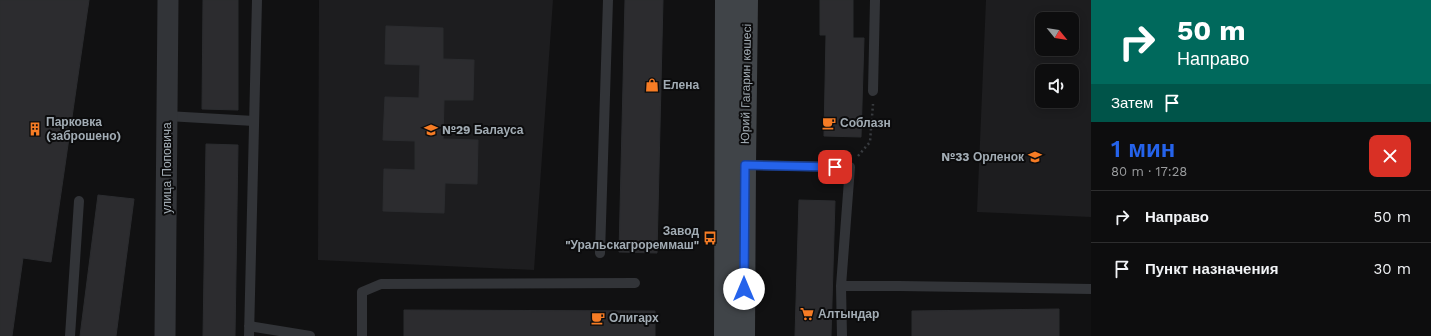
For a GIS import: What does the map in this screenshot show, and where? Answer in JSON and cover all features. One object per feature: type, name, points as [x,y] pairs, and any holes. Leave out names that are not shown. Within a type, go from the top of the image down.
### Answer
[{"type":"main road","name":"Юрий Гагарин көшесі","points":[[725,336],[726,0]]},
{"type":"main road","name":"Юрий Гагарин көшесі","points":[[744,336],[747,0]]},
{"type":"street","name":"улица Поповича","points":[[165,336],[168,0]]},
{"type":"lane","points":[[257,0],[249,331],[310,336]]},
{"type":"lane","points":[[600,253],[608,0]]},
{"type":"lane","points":[[873,91],[875,0]]},
{"type":"lane","points":[[167,116],[254,121]]},
{"type":"lane","points":[[745,165],[850,167],[841,286],[842,336]]},
{"type":"lane","points":[[70,336],[79,201]]},
{"type":"lane","points":[[362,336],[362,292],[381,284],[635,283]]},
{"type":"lane","points":[[841,286],[1091,289]]},
{"type":"path","points":[[850,167],[870,142],[873,91]]},
{"type":"shaded area","name":"№29 Балауса","points":[[319,0],[553,0],[534,270],[318,260]]},
{"type":"shaded area","name":"№33 Орленок","points":[[986,0],[1091,0],[1091,217],[977,212]]},
{"type":"building","name":"Парковка (заброшено)","points":[[0,0],[89,0],[51,262],[23,258],[12,336],[0,336]]},
{"type":"building","points":[[203,0],[238,0],[238,110],[202,109]]},
{"type":"building","points":[[625,0],[663,0],[657,253],[619,252]]},
{"type":"building","points":[[820,0],[853,0],[853,38],[864,38],[861,137],[824,136],[826,35],[820,35]]},
{"type":"building","name":"№29 Балауса","points":[[386,26],[443,28],[443,59],[474,60],[473,100],[444,100],[443,139],[478,140],[477,184],[445,183],[444,213],[383,211],[384,169],[415,170],[415,141],[383,140],[385,97],[419,98],[420,65],[385,64]]},
{"type":"building","points":[[206,144],[238,145],[235,336],[203,336]]},
{"type":"building","points":[[98,195],[134,199],[116,336],[80,336]]},
{"type":"building","points":[[799,200],[835,201],[831,336],[795,336]]},
{"type":"building","points":[[1059,309],[1059,336],[912,336],[912,311]]},
{"type":"building","points":[[404,310],[655,311],[655,336],[404,336]]},
{"type":"place","name":"Елена","points":[[652,85]]},
{"type":"place","name":"Соблазн","points":[[829,123]]},
{"type":"place","name":"Парковка (заброшено)","points":[[35,129]]},
{"type":"place","name":"№29 Балауса","points":[[431,130]]},
{"type":"place","name":"№33 Орленок","points":[[1035,157]]},
{"type":"place","name":"Завод \"Уральскагрореммаш\"","points":[[710,238]]},
{"type":"place","name":"Алтындар","points":[[807,314]]},
{"type":"place","name":"Олигарх","points":[[598,318]]},
{"type":"route","points":[[744,289],[745,165],[835,167]]}]
